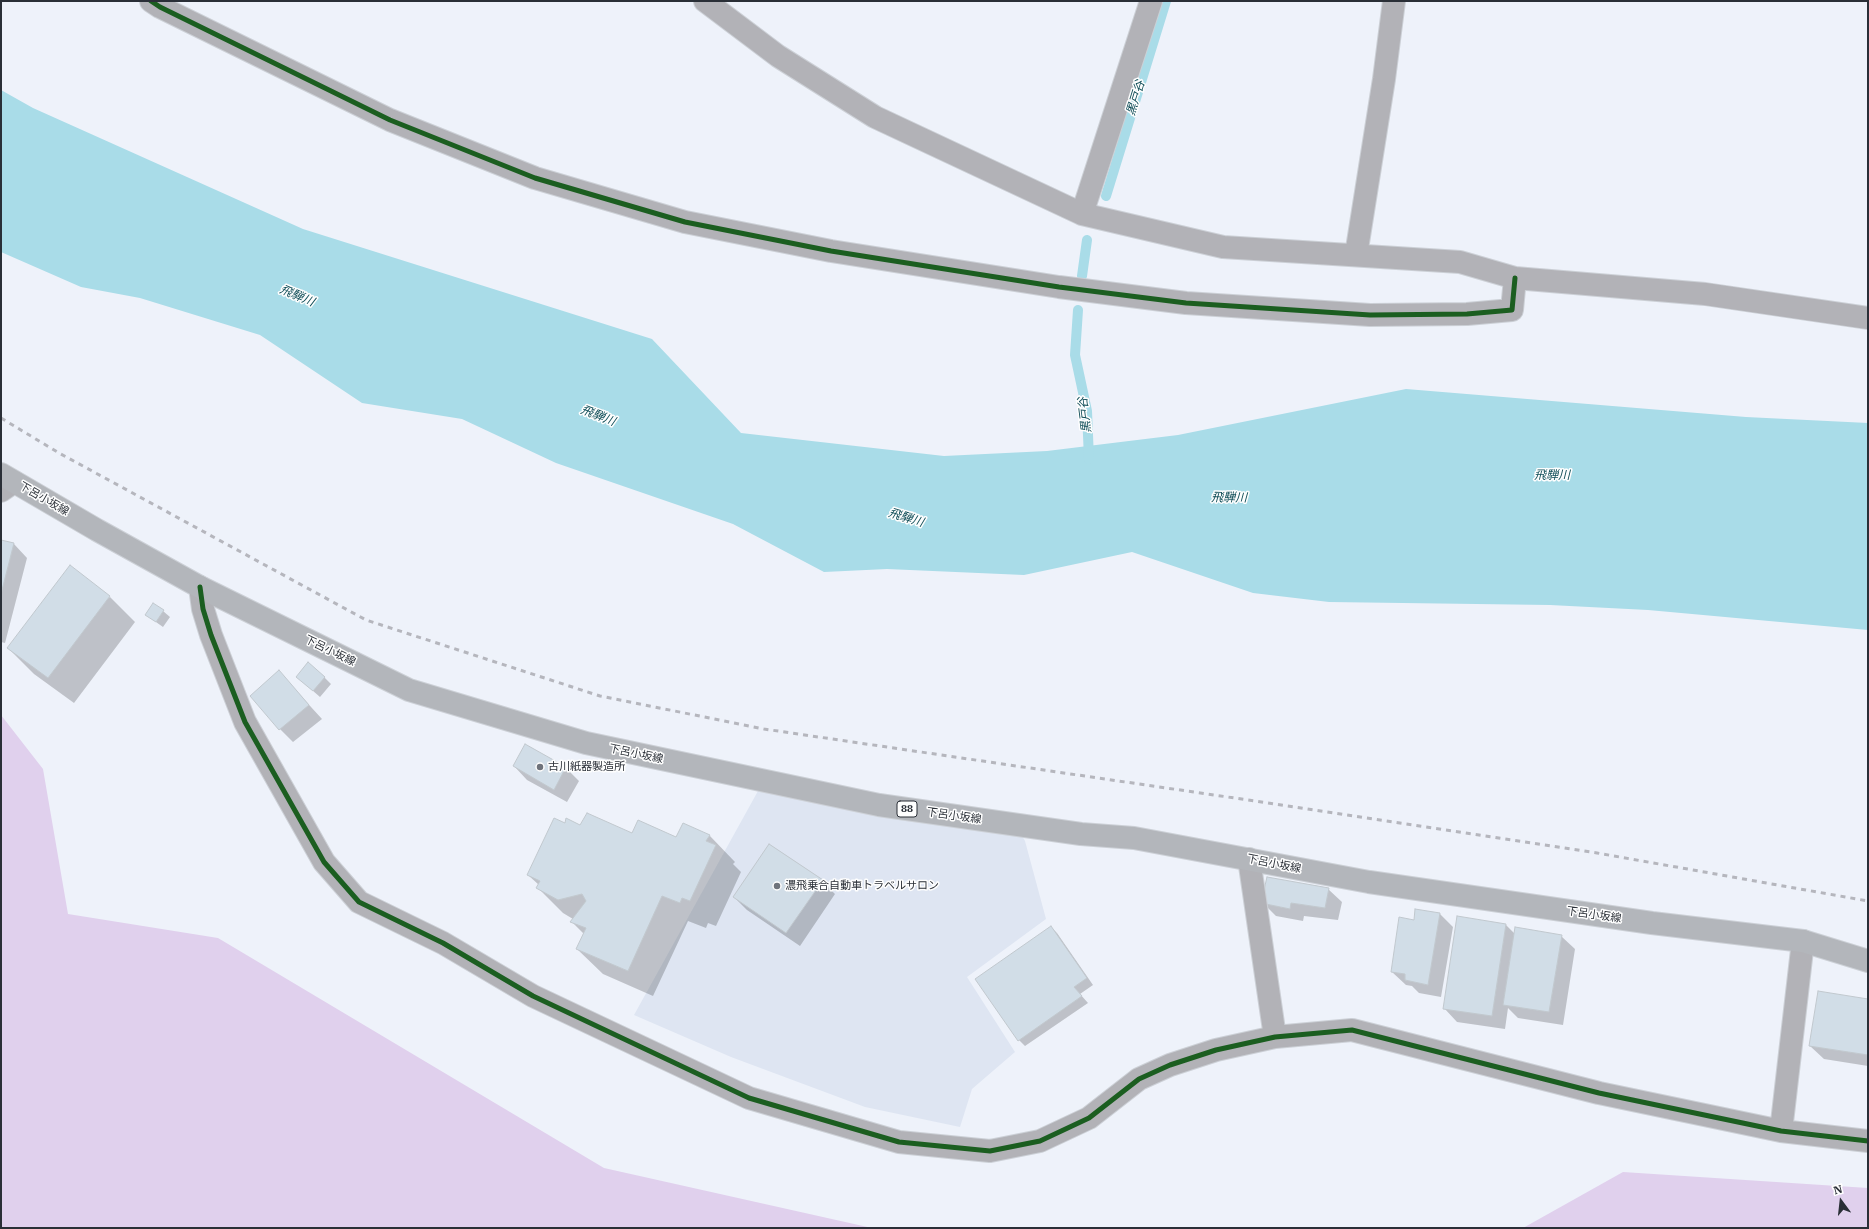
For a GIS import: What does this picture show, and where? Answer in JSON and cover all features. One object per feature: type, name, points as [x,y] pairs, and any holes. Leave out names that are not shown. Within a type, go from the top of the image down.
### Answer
[{"type":"main road","name":"下呂小坂線","points":[[5,482],[200,587],[409,690],[586,743],[879,805],[1081,834],[1134,838],[1385,884],[1652,924],[1803,942],[1868,961]]},
{"type":"street","points":[[151,1],[160,7],[390,120],[535,178],[685,222],[831,251],[1059,287],[1186,303],[1370,315],[1467,314],[1512,310],[1515,278]]},
{"type":"street","points":[[705,1],[778,56],[875,117],[1082,214],[1223,247],[1460,262],[1515,278],[1705,294],[1868,318]]},
{"type":"street","points":[[1082,214],[1151,1]]},
{"type":"street","points":[[1356,255],[1384,78],[1394,1]]},
{"type":"street","points":[[200,587],[203,609],[211,635],[245,722],[324,862],[359,902],[443,943],[533,996],[749,1098],[899,1142],[990,1151],[1040,1141],[1061,1131],[1088,1118],[1139,1079],[1170,1065],[1216,1050],[1275,1037],[1352,1030],[1598,1093],[1781,1131],[1868,1141]]},
{"type":"street","points":[[1249,859],[1275,1037]]},
{"type":"street","points":[[1781,1131],[1803,942]]},
{"type":"shaded area","points":[[1,715],[43,769],[68,914],[218,938],[604,1168],[872,1228],[1,1228]]},
{"type":"shaded area","points":[[758,791],[1020,832],[1025,841],[1046,919],[967,977],[1015,1052],[972,1089],[960,1127],[865,1107],[731,1057],[634,1015]]},
{"type":"shaded area","points":[[1623,1172],[1868,1188],[1868,1228],[1523,1228]]},
{"type":"water","name":"飛騨川","points":[[1,90],[33,108],[303,229],[652,339],[741,433],[944,456],[1047,451],[1178,435],[1406,389],[1746,417],[1868,423],[1868,630],[1648,610],[1550,605],[1329,602],[1253,593],[1132,552],[1024,575],[887,569],[824,572],[733,524],[556,463],[462,419],[362,403],[260,335],[140,298],[81,287],[1,252]]},
{"type":"building","points":[[1,540],[14,543],[1,594]]},
{"type":"building","points":[[70,565],[110,596],[48,678],[7,648]]},
{"type":"building","points":[[153,603],[164,610],[156,622],[145,615]]},
{"type":"building","points":[[308,662],[325,677],[313,691],[296,677]]},
{"type":"building","points":[[279,670],[309,705],[279,730],[250,696]]},
{"type":"building","name":"古川紙器製造所","points":[[525,744],[566,767],[554,790],[513,766]]},
{"type":"building","points":[[587,813],[632,833],[638,820],[676,837],[683,823],[710,835],[706,841],[716,845],[690,901],[682,898],[680,903],[662,896],[628,971],[576,949],[586,928],[570,922],[586,901],[582,894],[558,900],[536,888],[540,881],[527,875],[554,818],[565,823],[566,818],[580,825]]},
{"type":"building","points":[[769,844],[823,880],[786,933],[733,897]]},
{"type":"building","points":[[1267,877],[1329,888],[1325,908],[1291,903],[1290,909],[1261,903]]},
{"type":"building","points":[[1415,909],[1440,913],[1428,985],[1405,980],[1405,974],[1391,972],[1399,917],[1414,920]]},
{"type":"building","points":[[1457,916],[1506,924],[1492,1016],[1443,1009]]},
{"type":"building","points":[[1051,926],[1087,978],[1074,987],[1082,996],[1018,1041],[975,979]]},
{"type":"building","points":[[1515,927],[1562,935],[1549,1012],[1503,1005]]},
{"type":"building","points":[[1818,991],[1868,999],[1868,1055],[1809,1046]]},
{"type":"waterway","name":"黒戸谷","points":[[1106,196],[1166,1]]},
{"type":"waterway","name":"黒戸谷","points":[[1082,276],[1087,240]]},
{"type":"waterway","name":"黒戸谷","points":[[1078,310],[1075,355],[1087,411],[1089,459]]},
{"type":"railway","points":[[1,418],[59,453],[366,620],[600,696],[764,729],[1597,853],[1868,901]]},
{"type":"cycle path","points":[[151,1],[160,7],[390,120],[535,178],[685,222],[831,251],[1059,287],[1186,303],[1370,315],[1467,314],[1512,310],[1515,278]]},
{"type":"cycle path","points":[[200,587],[203,609],[211,635],[245,722],[324,862],[359,902],[443,943],[533,996],[749,1098],[899,1142],[990,1151],[1040,1141],[1089,1118],[1139,1079],[1170,1065],[1216,1050],[1275,1037],[1352,1030],[1599,1093],[1781,1131],[1868,1141]]},
{"type":"place","name":"古川紙器製造所","points":[[540,767]]},
{"type":"place","name":"濃飛乗合自動車トラベルサロン","points":[[777,886]]}]
